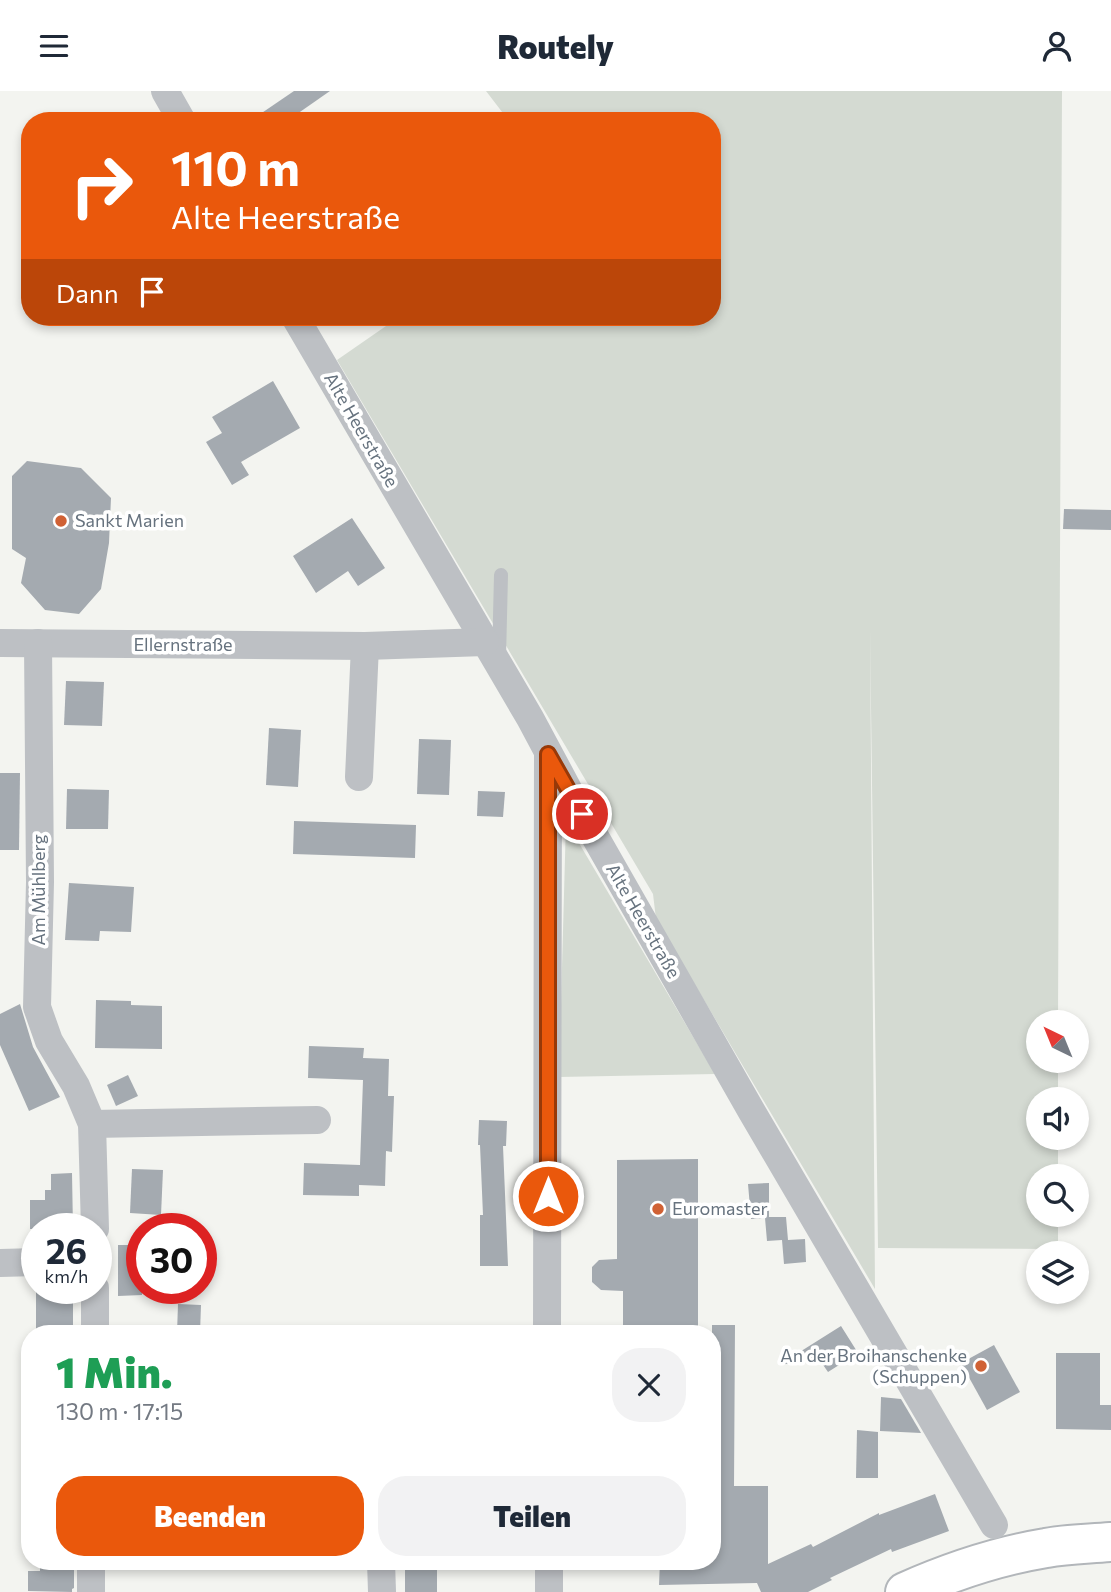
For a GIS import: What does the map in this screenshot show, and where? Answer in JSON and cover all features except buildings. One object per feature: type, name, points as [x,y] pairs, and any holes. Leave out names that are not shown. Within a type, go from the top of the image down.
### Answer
[{"type":"street","points":[[165,91],[177,112]]},
{"type":"street","name":"Alte Heerstraße","points":[[300,326],[993,1525]]},
{"type":"street","name":"Ellernstraße","points":[[0,643],[365,646],[485,642]]},
{"type":"street","name":"Am Mühlberg","points":[[38,643],[40,882],[37,1007],[49,1041],[76,1086],[92,1123],[95,1213]]},
{"type":"street","points":[[359,777],[365,646]]},
{"type":"street","points":[[547,1325],[548,754]]},
{"type":"street","points":[[92,1123],[317,1120]]},
{"type":"street","points":[[0,1263],[21,1262]]},
{"type":"street","points":[[95,1304],[95,1325]]},
{"type":"street","points":[[905,1592],[1004,1557],[1047,1548],[1111,1542]]},
{"type":"street","points":[[91,1570],[91,1592]]},
{"type":"street","points":[[382,1570],[382,1592]]},
{"type":"street","points":[[549,1570],[549,1592]]},
{"type":"lane","points":[[499,666],[501,575]]},
{"type":"shaded area","points":[[486,91],[1062,91],[1058,1010],[1026,1010],[1026,1073],[1058,1073],[1058,1087],[1026,1087],[1026,1150],[1058,1150],[1058,1164],[1026,1164],[1026,1227],[1058,1227],[1058,1241],[1026,1241],[1026,1249],[878,1248],[870,629],[875,1289],[656,919],[653,894],[337,360],[386,326],[721,326],[721,112],[502,112]]},
{"type":"shaded area","points":[[566,821],[715,1074],[559,1077]]},
{"type":"place","name":"Sankt Marien","points":[[61,521]]},
{"type":"place","name":"Euromaster","points":[[658,1209]]},
{"type":"place","name":"An der Broihanschenke (Schuppen)","points":[[981,1366]]},
{"type":"route","points":[[548,1196],[548,754],[582,814]]}]
